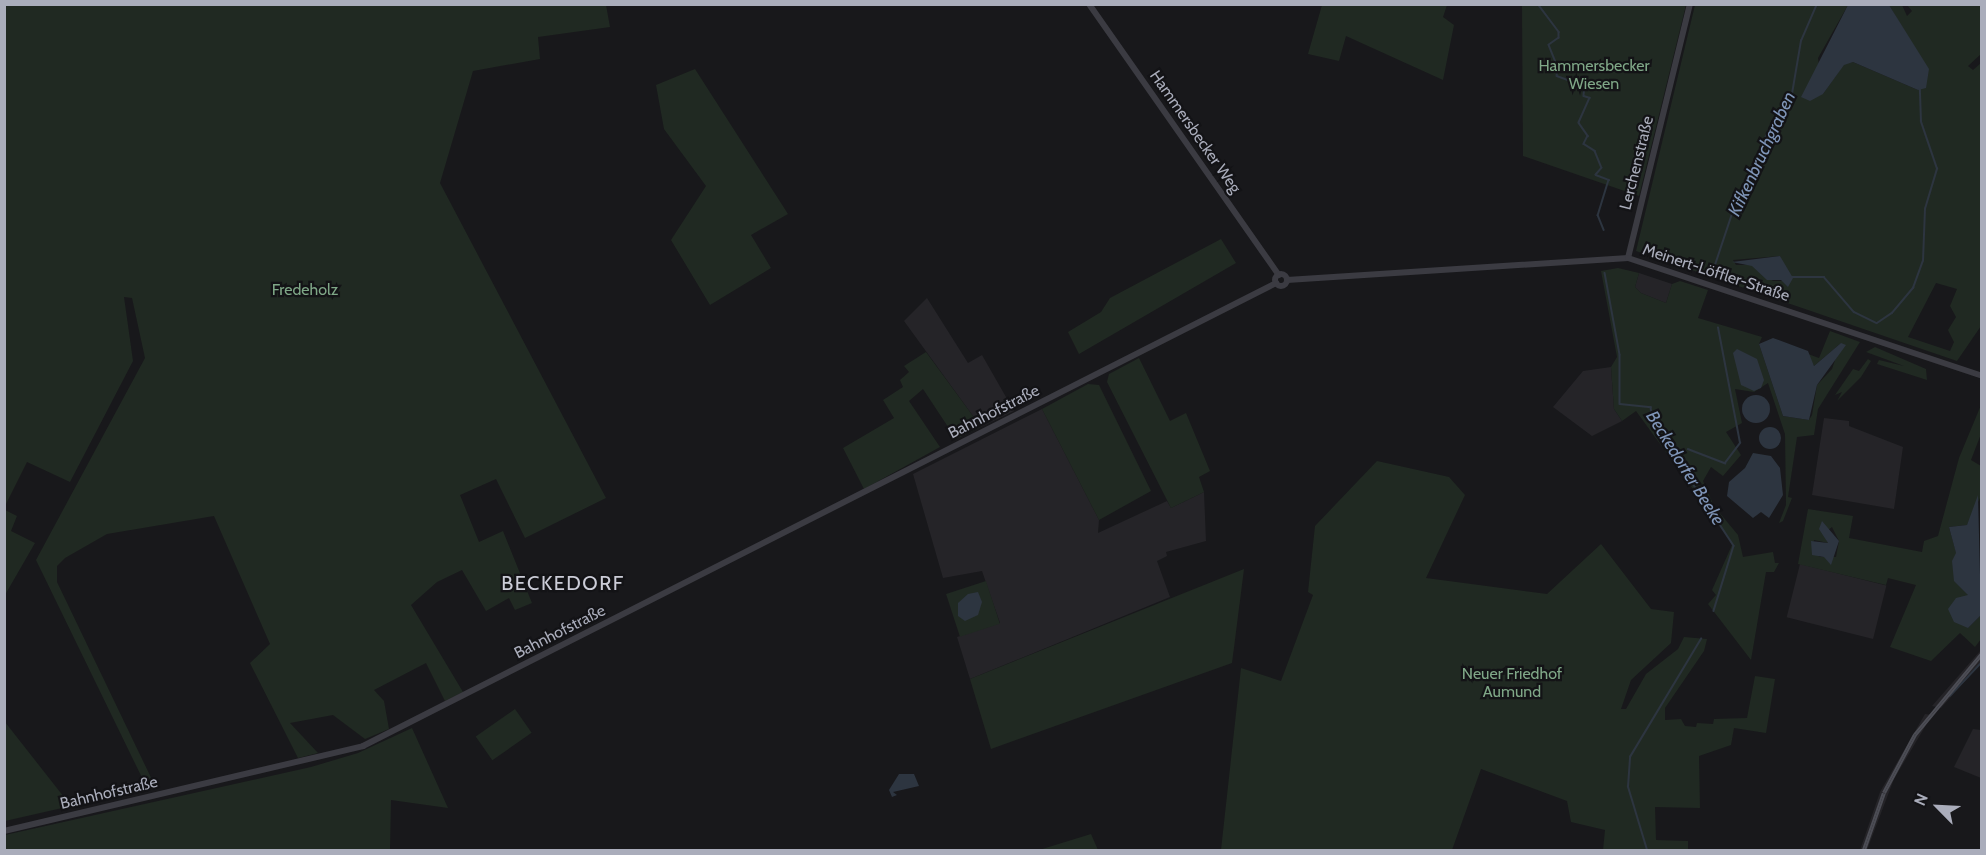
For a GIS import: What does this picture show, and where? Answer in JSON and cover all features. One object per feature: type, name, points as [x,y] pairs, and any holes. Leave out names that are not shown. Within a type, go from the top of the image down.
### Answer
[{"type":"street","name":"Hammersbecker Weg","points":[[1089,4],[1279,275]]},
{"type":"street","name":"Lerchenstraße","points":[[1628,258],[1690,4]]},
{"type":"street","name":"Meinert-Löffler-Straße","points":[[1276,283],[1283,286],[1287,280],[1628,258],[1982,376]]},
{"type":"street","points":[[1276,283],[1279,275],[1287,280]]},
{"type":"street","name":"Bahnhofstraße","points":[[4,831],[363,746],[1276,283]]},
{"type":"shaded area","points":[[1848,5],[1889,5],[1929,69],[1926,88],[1918,90],[1853,62],[1844,65],[1823,94],[1810,101],[1801,97]]},
{"type":"shaded area","points":[[1780,256],[1793,278],[1788,287],[1781,280],[1767,280],[1752,266],[1732,262]]},
{"type":"shaded area","points":[[1639,273],[1672,284],[1666,303],[1641,293],[1635,287]]},
{"type":"shaded area","points":[[927,298],[968,363],[982,355],[1014,411],[981,427],[904,321]]},
{"type":"shaded area","points":[[1773,338],[1808,351],[1814,366],[1841,343],[1846,345],[1817,385],[1809,420],[1783,416],[1759,344]]},
{"type":"shaded area","points":[[1737,349],[1757,359],[1764,380],[1761,388],[1754,391],[1741,385],[1733,353]]},
{"type":"shaded area","points":[[1611,367],[1614,409],[1622,421],[1592,436],[1553,407],[1583,371]]},
{"type":"shaded area","points":[[1756,395],[1766,399],[1770,409],[1766,419],[1756,423],[1746,419],[1742,409],[1746,399]]},
{"type":"shaded area","points":[[1042,409],[1099,520],[1098,533],[1167,501],[1171,508],[1204,492],[1206,541],[1166,552],[1167,556],[1157,561],[1170,597],[970,679],[957,637],[1000,623],[982,571],[943,578],[913,474]]},
{"type":"shaded area","points":[[1824,418],[1849,421],[1849,426],[1903,447],[1894,509],[1812,495]]},
{"type":"shaded area","points":[[1770,427],[1778,430],[1781,438],[1778,446],[1770,449],[1762,446],[1759,438],[1762,430]]},
{"type":"shaded area","points":[[1753,453],[1771,456],[1780,468],[1783,495],[1769,518],[1761,512],[1753,518],[1727,496],[1729,482],[1745,468]]},
{"type":"shaded area","points":[[1978,495],[1981,615],[1968,628],[1954,622],[1948,609],[1956,598],[1968,595],[1954,581],[1952,561],[1956,553],[1949,527],[1967,525]]},
{"type":"shaded area","points":[[1822,521],[1839,541],[1831,565],[1824,557],[1812,555],[1811,541],[1828,543],[1819,529]]},
{"type":"shaded area","points":[[1800,564],[1886,586],[1873,639],[1787,617]]},
{"type":"shaded area","points":[[978,592],[982,602],[978,615],[965,621],[958,616],[958,603],[968,594]]},
{"type":"shaded area","points":[[1981,650],[1981,663],[1941,708],[1932,706]]},
{"type":"shaded area","points":[[1925,714],[1932,715],[1894,779],[1867,850],[1860,850],[1880,792]]},
{"type":"shaded area","points":[[1973,729],[1981,730],[1981,778],[1954,767]]},
{"type":"shaded area","points":[[899,774],[914,774],[919,786],[893,792],[897,795],[892,797],[889,790]]},
{"type":"green space","name":"Fredeholz","points":[[5,5],[606,5],[610,27],[538,37],[540,59],[473,71],[440,183],[606,498],[525,538],[496,479],[460,495],[479,542],[503,531],[532,603],[515,610],[509,598],[486,611],[462,570],[437,582],[411,605],[463,692],[445,701],[426,663],[374,690],[384,701],[389,729],[365,739],[333,715],[290,723],[318,753],[298,758],[250,663],[270,644],[214,516],[107,534],[65,558],[57,566],[57,582],[156,788],[148,790],[36,560],[145,358],[132,298],[124,297],[133,361],[70,482],[27,462],[5,506]]},
{"type":"green space","points":[[1322,5],[1447,5],[1443,17],[1454,25],[1443,80],[1346,36],[1339,61],[1308,54]]},
{"type":"green space","name":"Hammersbecker Wiesen","points":[[1522,5],[1686,5],[1639,196],[1523,156]]},
{"type":"green space","points":[[1695,5],[1848,5],[1818,58],[1823,94],[1844,64],[1853,62],[1918,90],[1920,58],[1889,5],[1902,5],[1907,16],[1912,11],[1907,5],[1981,5],[1981,54],[1968,66],[1973,70],[1981,63],[1981,326],[1957,361],[1636,251]],"holes":[[[1780,256],[1789,281],[1773,281],[1752,265],[1736,265],[1733,260]],[[1936,283],[1957,289],[1950,306],[1956,317],[1948,330],[1954,342],[1950,351],[1908,337]]]},
{"type":"green space","points":[[695,69],[788,214],[751,235],[771,268],[710,305],[671,240],[706,186],[664,129],[656,85]]},
{"type":"green space","points":[[1221,239],[1236,263],[1079,354],[1068,332],[1101,312],[1110,298]]},
{"type":"green space","points":[[1618,268],[1639,273],[1635,287],[1641,293],[1666,303],[1672,284],[1680,281],[1708,290],[1698,318],[1762,337],[1759,344],[1783,416],[1809,420],[1812,415],[1817,385],[1832,369],[1841,343],[1814,366],[1808,354],[1819,358],[1830,331],[1860,342],[1818,409],[1814,435],[1797,437],[1788,497],[1792,498],[1783,521],[1779,523],[1786,505],[1785,434],[1768,383],[1754,392],[1735,389],[1742,423],[1726,432],[1741,455],[1723,476],[1711,467],[1703,481],[1714,506],[1738,535],[1743,557],[1773,552],[1775,563],[1779,563],[1774,572],[1766,572],[1751,660],[1708,604],[1716,595],[1712,590],[1732,545],[1728,537],[1636,411],[1622,421],[1614,409],[1611,367],[1617,357],[1601,271]]},
{"type":"green space","points":[[1875,347],[1926,369],[1927,380],[1877,364],[1879,360],[1904,366],[1866,352]]},
{"type":"green space","points":[[926,352],[981,427],[956,439],[923,389],[909,401],[940,447],[864,489],[843,448],[894,418],[883,400],[903,387],[900,380],[909,372],[904,366]]},
{"type":"green space","points":[[1139,358],[1170,421],[1186,413],[1210,471],[1199,477],[1204,492],[1171,508],[1107,382],[1109,374]]},
{"type":"green space","points":[[1868,359],[1871,361],[1861,377],[1837,401],[1842,392],[1835,395],[1853,369],[1859,371]]},
{"type":"green space","points":[[1088,384],[1099,385],[1151,491],[1099,520],[1042,409]]},
{"type":"green space","points":[[1981,405],[1981,434],[1971,460],[1981,466],[1981,496],[1967,525],[1949,527],[1968,595],[1968,628],[1981,615],[1981,639],[1975,647],[1960,633],[1931,661],[1890,647],[1916,585],[1888,578],[1886,585],[1798,564],[1808,509],[1853,516],[1849,538],[1922,552],[1924,541],[1938,536],[1959,458]],"holes":[[[1832,527],[1839,541],[1836,557],[1820,557],[1812,551],[1814,540],[1828,543],[1823,534]]]},
{"type":"green space","name":"Neuer Friedhof Aumund","points":[[1377,461],[1449,477],[1465,495],[1426,578],[1547,594],[1601,544],[1651,609],[1674,612],[1671,643],[1631,680],[1621,709],[1626,709],[1646,674],[1678,649],[1684,637],[1707,639],[1704,651],[1665,708],[1665,720],[1681,719],[1685,726],[1696,727],[1697,723],[1713,724],[1714,719],[1747,718],[1755,676],[1775,679],[1766,733],[1734,728],[1731,745],[1699,756],[1700,808],[1655,807],[1656,840],[1688,841],[1688,850],[1603,850],[1605,830],[1571,822],[1567,801],[1481,769],[1452,850],[1221,850],[1241,668],[1281,681],[1313,595],[1308,592],[1315,526]]},
{"type":"green space","points":[[5,510],[17,516],[11,531],[35,543],[5,595]]},
{"type":"green space","points":[[1244,569],[1232,663],[991,749],[970,679]]},
{"type":"green space","points":[[986,581],[1000,624],[960,637],[946,594]]},
{"type":"green space","points":[[515,709],[532,733],[492,760],[476,737]]},
{"type":"green space","points":[[5,722],[71,806],[5,821]]},
{"type":"green space","points":[[412,728],[448,808],[391,800],[390,850],[5,850],[5,835],[311,767],[358,753]]},
{"type":"green space","points":[[1091,834],[1098,850],[1039,850]]},
{"type":"waterway","name":"Beckedorfer Beeke","points":[[1538,4],[1559,32],[1559,38],[1549,45],[1558,67],[1557,76],[1585,86],[1584,96],[1590,98],[1579,123],[1588,136],[1584,144],[1595,151],[1602,168],[1596,175],[1609,180],[1598,215],[1604,230]]},
{"type":"waterway","name":"Kifkenbruchgraben","points":[[1714,268],[1737,199],[1772,123],[1792,94],[1801,41],[1817,4]]},
{"type":"waterway","points":[[1791,277],[1824,277],[1854,312],[1877,323],[1892,313],[1913,288],[1923,261],[1925,209],[1937,169],[1921,122],[1920,90]]},
{"type":"waterway","name":"Beckedorfer Beeke","points":[[1605,273],[1620,355],[1620,404],[1651,407],[1653,423],[1734,546],[1714,611]]},
{"type":"waterway","name":"Kifkenbruchgraben","points":[[1688,449],[1725,463],[1740,443],[1718,328]]},
{"type":"waterway","name":"Beckedorfer Beeke","points":[[1647,850],[1628,787],[1630,757],[1701,639]]},
{"type":"waterway","points":[[1950,696],[1982,662]]},
{"type":"railway","points":[[1864,850],[1884,793],[1915,735],[1982,654]]},
{"type":"district","name":"BECKEDORF","points":[[563,583]]}]
